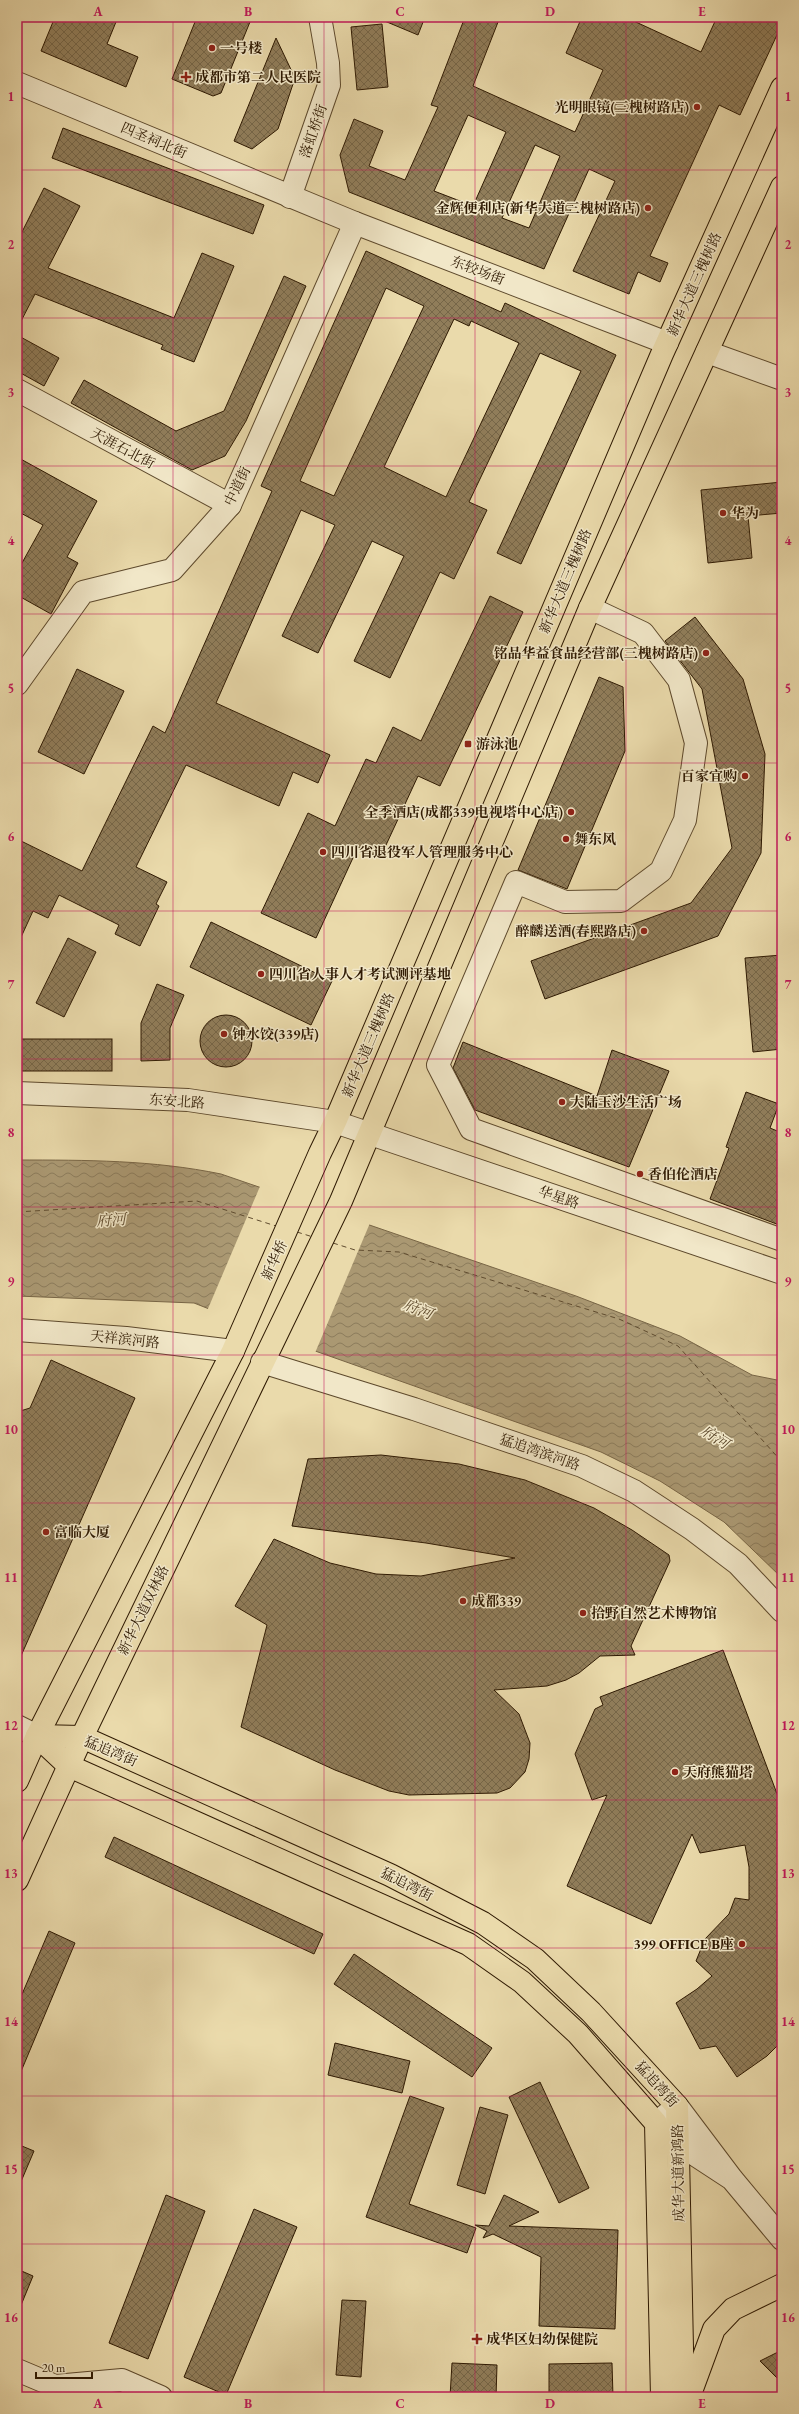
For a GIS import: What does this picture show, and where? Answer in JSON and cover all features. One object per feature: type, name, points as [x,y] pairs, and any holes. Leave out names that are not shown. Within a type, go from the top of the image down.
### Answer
[{"type":"main road","name":"新华大道三槐树路","points":[[307,1187],[320,1153],[336,1122],[667,343],[782,88]]},
{"type":"main road","points":[[370,1134],[590,608],[782,187]]},
{"type":"main road","name":"新华大道双林路","points":[[17,1880],[82,1737],[341,1201],[370,1134]]},
{"type":"main road","name":"新华桥","points":[[237,1342],[307,1187]]},
{"type":"main road","points":[[17,1781],[38,1736],[237,1342]]},
{"type":"main road","name":"猛追湾街","points":[[38,1736],[82,1737],[390,1875],[483,1923],[535,1959],[591,2012],[677,2106]]},
{"type":"main road","name":"猛追湾街","points":[[38,1736],[69,1766],[468,1944],[522,1982],[578,2034],[656,2123]]},
{"type":"main road","name":"成华大道新鸿路","points":[[677,2106],[683,2397]]},
{"type":"main road","name":"成华大道新鸿路","points":[[656,2123],[662,2397]]},
{"type":"main road","points":[[689,2397],[714,2329],[733,2309],[782,2285]]},
{"type":"street","name":"落虹桥街","points":[[290,197],[329,86],[328,63],[320,17]]},
{"type":"street","name":"四圣祠北街","points":[[17,83],[290,197]]},
{"type":"street","name":"东较场街","points":[[290,197],[667,343]]},
{"type":"street","name":"中道街","points":[[17,684],[83,592],[172,570],[230,505],[355,223]]},
{"type":"street","points":[[707,352],[782,379]]},
{"type":"street","name":"天涯石北街","points":[[17,390],[230,505]]},
{"type":"street","points":[[590,608],[643,633],[679,680],[696,743],[685,820],[661,871],[621,901],[565,902],[516,882],[438,1065],[470,1129],[782,1240]]},
{"type":"street","name":"东安北路","points":[[17,1093],[188,1100],[336,1122]]},
{"type":"street","name":"华星路","points":[[336,1122],[782,1273]]},
{"type":"street","name":"天祥滨河路","points":[[19,1334],[237,1342]]},
{"type":"street","name":"猛追湾滨河路","points":[[262,1362],[414,1409],[582,1466],[634,1491],[692,1529],[738,1564],[782,1611]]},
{"type":"street","points":[[17,1726],[38,1736]]},
{"type":"street","name":"成华大道新鸿路","points":[[656,2123],[677,2106]]},
{"type":"street","name":"猛追湾街","points":[[677,2106],[732,2179],[782,2239]]},
{"type":"street","name":"猛追湾街","points":[[656,2123],[677,2143],[732,2179]]},
{"type":"street","points":[[17,2370],[54,2386],[122,2380],[161,2397]]},
{"type":"water","name":"府河","points":[[17,1160],[145,1163],[196,1169],[221,1174],[576,1296],[680,1336],[752,1375],[782,1381],[782,1578],[724,1522],[660,1481],[601,1452],[318,1352],[194,1303],[17,1296]]},
{"type":"pier","points":[[261,1184],[370,1223],[315,1353],[207,1311]]},
{"type":"building","points":[[55,17],[118,17],[107,44],[138,57],[126,87],[41,51]]},
{"type":"building","name":"一号楼","points":[[197,17],[252,17],[221,93],[213,96],[172,79]]},
{"type":"building","points":[[375,17],[425,17],[418,35]]},
{"type":"building","points":[[465,17],[500,17],[473,86],[575,132],[603,70],[566,53],[582,17],[625,17],[701,52],[717,17],[782,17],[782,24],[740,115],[719,105],[650,256],[668,263],[660,282],[638,272],[629,294],[573,271],[615,181],[589,169],[544,269],[349,192],[340,155],[354,119],[383,131],[369,166],[405,180],[438,107],[431,105]],"holes":[[[468,115],[506,132],[473,206],[434,191]],[[535,145],[560,156],[529,228],[502,218]]]},
{"type":"building","points":[[382,24],[388,87],[357,90],[351,27]]},
{"type":"building","points":[[276,38],[295,78],[278,129],[252,149],[234,141]]},
{"type":"building","points":[[63,128],[264,205],[253,234],[52,158]]},
{"type":"building","points":[[44,188],[80,206],[48,268],[174,318],[202,253],[234,266],[194,362],[161,349],[163,345],[35,294],[17,329],[17,242]]},
{"type":"building","points":[[366,251],[501,312],[505,303],[616,355],[521,564],[497,553],[581,371],[540,353],[469,502],[487,510],[454,579],[440,572],[390,678],[354,661],[404,556],[372,541],[318,653],[282,636],[335,525],[301,510],[216,703],[330,755],[318,783],[293,772],[279,806],[186,765],[136,867],[167,882],[156,904],[159,906],[140,946],[115,934],[119,925],[59,895],[48,918],[33,911],[17,946],[17,839],[82,871],[153,726],[165,733],[272,491],[261,486]],"holes":[[[386,288],[424,306],[334,496],[300,481]],[[454,319],[469,326],[471,321],[519,343],[446,497],[384,467]]]},
{"type":"building","points":[[284,276],[306,286],[246,421],[225,456],[192,470],[71,403],[84,380],[176,431],[224,411]]},
{"type":"building","points":[[17,335],[59,358],[44,386],[17,371]]},
{"type":"building","points":[[17,457],[97,501],[67,557],[78,563],[51,614],[17,595],[17,572],[43,525],[17,511]]},
{"type":"building","points":[[782,482],[782,513],[748,516],[752,558],[708,563],[701,490]]},
{"type":"building","points":[[490,596],[523,612],[440,786],[418,776],[380,858],[358,847],[316,938],[261,913],[308,813],[335,826],[366,759],[376,763],[393,727],[421,741]]},
{"type":"building","points":[[695,617],[743,679],[765,754],[761,853],[718,936],[545,999],[531,961],[691,903],[732,848],[702,689],[665,641]]},
{"type":"building","points":[[77,669],[124,691],[84,774],[38,752]]},
{"type":"building","name":"全季酒店(成都339电视塔中心店)","points":[[599,677],[623,687],[625,751],[567,889],[518,870]]},
{"type":"building","name":"四川省人事人才考试测评基地","points":[[211,922],[332,981],[311,1025],[190,967]]},
{"type":"building","points":[[68,938],[96,952],[64,1017],[36,1003]]},
{"type":"building","points":[[782,955],[782,1049],[753,1052],[745,958]]},
{"type":"building","points":[[157,984],[184,995],[170,1028],[170,1060],[141,1061],[141,1023]]},
{"type":"building","points":[[226,1015],[236,1017],[244,1023],[250,1031],[252,1041],[250,1051],[244,1059],[236,1065],[226,1067],[216,1065],[208,1059],[202,1051],[200,1041],[202,1031],[208,1023],[216,1017]]},
{"type":"building","points":[[17,1039],[112,1039],[112,1071],[17,1071]]},
{"type":"building","name":"大陆玉沙生活广场","points":[[463,1042],[597,1096],[612,1050],[669,1071],[629,1167],[475,1110],[453,1068]]},
{"type":"building","points":[[746,1092],[779,1104],[770,1128],[782,1133],[782,1226],[710,1199],[729,1148],[726,1147]]},
{"type":"building","name":"富临大厦","points":[[51,1360],[135,1398],[17,1665],[17,1412],[30,1408]]},
{"type":"building","name":"成都339","points":[[381,1455],[459,1464],[525,1480],[594,1508],[632,1530],[669,1555],[670,1561],[631,1646],[635,1655],[600,1656],[579,1673],[566,1680],[547,1686],[494,1690],[519,1714],[530,1743],[529,1759],[525,1772],[510,1788],[497,1793],[409,1795],[389,1791],[335,1770],[241,1727],[267,1625],[235,1606],[274,1539],[330,1563],[376,1574],[421,1576],[515,1558],[426,1543],[292,1526],[308,1459]]},
{"type":"building","name":"天府熊猫塔","points":[[723,1650],[782,1807],[782,2041],[767,2056],[737,2077],[716,2046],[700,2049],[676,2003],[697,1989],[712,1976],[696,1961],[705,1939],[729,1914],[735,1898],[749,1900],[749,1867],[745,1845],[700,1853],[692,1834],[651,1924],[567,1886],[607,1795],[592,1800],[575,1754],[595,1709],[603,1705],[600,1697]]},
{"type":"building","points":[[114,1837],[323,1934],[314,1954],[105,1857]]},
{"type":"building","points":[[49,1931],[75,1943],[17,2081],[17,2006]]},
{"type":"building","points":[[354,1954],[492,2048],[472,2077],[334,1984]]},
{"type":"building","points":[[335,2043],[410,2061],[402,2093],[328,2075]]},
{"type":"building","points":[[540,2082],[589,2188],[559,2203],[509,2097]]},
{"type":"building","points":[[410,2096],[444,2108],[409,2204],[476,2228],[467,2253],[366,2217]]},
{"type":"building","points":[[480,2107],[508,2115],[485,2194],[457,2185]]},
{"type":"building","points":[[17,2144],[34,2151],[17,2191]]},
{"type":"building","points":[[166,2195],[205,2211],[148,2359],[109,2343]]},
{"type":"building","points":[[504,2195],[539,2212],[509,2226],[618,2230],[615,2329],[539,2326],[541,2257],[493,2234],[483,2238],[487,2231],[475,2225],[489,2226]]},
{"type":"building","points":[[254,2209],[297,2227],[226,2395],[184,2377]]},
{"type":"building","points":[[17,2269],[33,2276],[17,2315]]},
{"type":"building","points":[[342,2300],[366,2301],[361,2377],[336,2375]]},
{"type":"building","points":[[782,2350],[782,2383],[760,2361]]},
{"type":"building","points":[[452,2363],[497,2365],[496,2397],[450,2397]]},
{"type":"building","points":[[612,2363],[613,2397],[549,2397],[549,2364]]},
{"type":"ferry route","points":[[17,1212],[197,1201],[276,1226]]},
{"type":"ferry route","points":[[297,1232],[313,1237]]},
{"type":"ferry route","points":[[333,1243],[355,1250],[399,1252],[619,1319],[678,1346],[782,1462]]},
{"type":"place","name":"一号楼","points":[[212,48]]},
{"type":"place","name":"成都市第二人民医院","points":[[186,77]]},
{"type":"place","name":"光明眼镜(三槐树路店)","points":[[697,107]]},
{"type":"place","name":"金辉便利店(新华大道三槐树路店)","points":[[648,208]]},
{"type":"place","name":"华为","points":[[723,513]]},
{"type":"place","name":"铭品华益食品经营部(三槐树路店)","points":[[706,653]]},
{"type":"place","name":"游泳池","points":[[468,744]]},
{"type":"place","name":"百家宜购","points":[[745,776]]},
{"type":"place","name":"全季酒店(成都339电视塔中心店)","points":[[571,812]]},
{"type":"place","name":"舞东风","points":[[566,839]]},
{"type":"place","name":"四川省退役军人管理服务中心","points":[[323,852]]},
{"type":"place","name":"醉麟送酒(春熙路店)","points":[[644,931]]},
{"type":"place","name":"四川省人事人才考试测评基地","points":[[261,974]]},
{"type":"place","name":"钟水饺(339店)","points":[[224,1034]]},
{"type":"place","name":"大陆玉沙生活广场","points":[[562,1102]]},
{"type":"place","name":"香伯伦酒店","points":[[640,1174]]},
{"type":"place","name":"富临大厦","points":[[46,1532]]},
{"type":"place","name":"成都339","points":[[463,1601]]},
{"type":"place","name":"拾野自然艺术博物馆","points":[[583,1613]]},
{"type":"place","name":"天府熊猫塔","points":[[675,1772]]},
{"type":"place","name":"399 OFFICE B座","points":[[742,1944]]},
{"type":"place","name":"成华区妇幼保健院","points":[[477,2339]]}]
